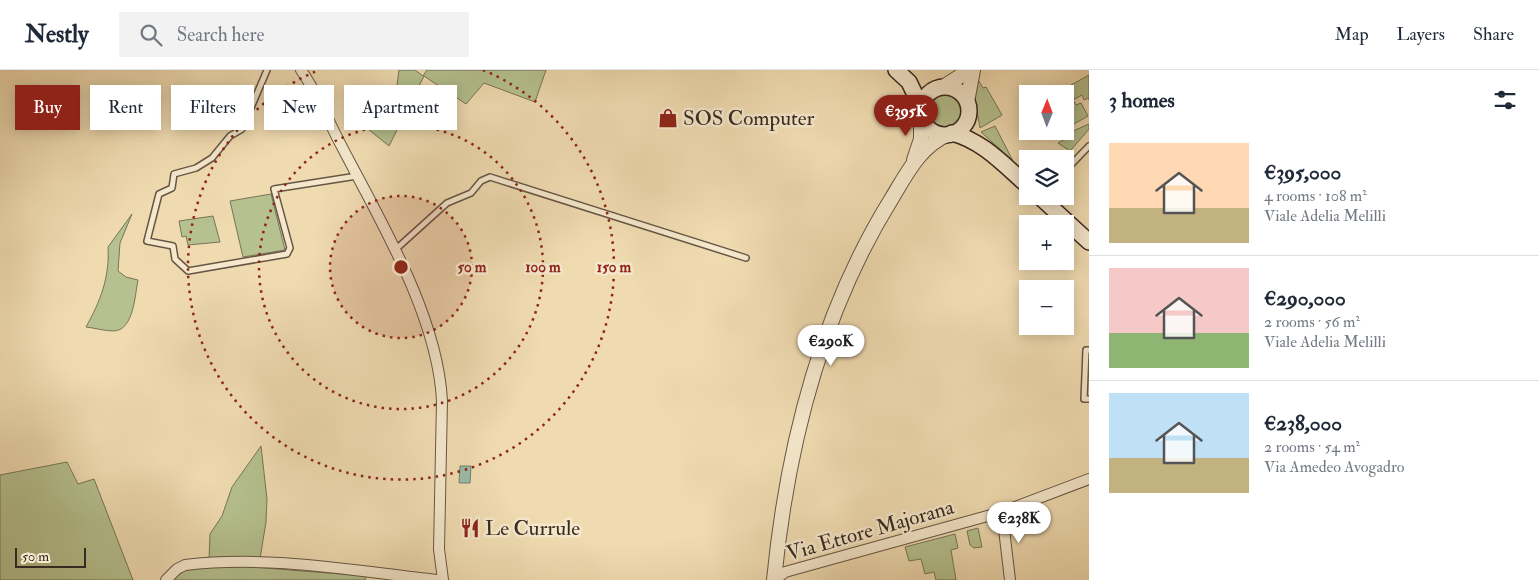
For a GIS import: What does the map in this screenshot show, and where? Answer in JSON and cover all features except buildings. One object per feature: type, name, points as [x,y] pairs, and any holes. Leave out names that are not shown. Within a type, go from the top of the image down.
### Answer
[{"type":"main road","points":[[896,70],[909,82],[928,128],[935,132],[951,134],[971,140],[988,151],[1019,178]]},
{"type":"main road","points":[[905,70],[921,82],[958,91],[968,106],[975,132],[988,151]]},
{"type":"main road","points":[[921,111],[927,95],[941,87]]},
{"type":"main road","points":[[951,134],[966,122],[968,106]]},
{"type":"main road","points":[[1049,205],[1089,242]]},
{"type":"street","points":[[301,70],[324,109],[412,286],[441,378],[439,550],[443,580]]},
{"type":"street","points":[[941,87],[959,77],[966,70]]},
{"type":"street","points":[[968,106],[973,70]]},
{"type":"street","points":[[775,580],[791,460],[822,348],[856,266],[884,210],[913,162],[921,139],[921,111]]},
{"type":"street","points":[[913,162],[937,140],[951,134]]},
{"type":"street","name":"Via Ettore Majorana","points":[[775,580],[785,572],[1002,512],[1089,479]]},
{"type":"street","points":[[1002,512],[1010,580]]},
{"type":"street","points":[[166,580],[177,569],[185,565],[246,563],[304,564],[437,580]]},
{"type":"lane","points":[[267,70],[242,129],[230,136],[212,158],[196,168],[174,174],[172,188],[159,194],[147,241],[173,246],[176,259],[188,271],[287,254],[290,248],[274,190],[357,176]]},
{"type":"lane","points":[[1074,162],[1089,146]]},
{"type":"lane","points":[[394,250],[447,203],[471,193],[481,181],[490,177],[746,258]]},
{"type":"lane","points":[[1089,350],[1086,350],[1084,399],[1089,399]]},
{"type":"green space","points":[[399,70],[415,70],[423,76],[427,70],[546,70],[535,102],[484,83],[466,104],[457,98],[457,85],[438,85],[424,76],[420,85],[397,85]]},
{"type":"green space","points":[[1089,75],[1089,100],[1088,98],[1084,100],[1082,95],[1074,99],[1074,85],[1071,85]]},
{"type":"green space","points":[[977,78],[983,88],[986,87],[1002,115],[980,128],[974,95]]},
{"type":"green space","points":[[945,95],[951,96],[956,100],[960,105],[960,117],[956,122],[951,126],[945,127],[939,126],[934,122],[930,117],[929,111],[930,105],[934,100],[939,96]]},
{"type":"green space","points":[[1074,102],[1076,105],[1081,103],[1088,116],[1074,124]]},
{"type":"green space","points":[[1089,124],[1089,129],[1071,150],[1058,143],[1063,140],[1074,140],[1074,131]]},
{"type":"green space","points":[[995,126],[1013,161],[981,132]]},
{"type":"green space","points":[[369,130],[397,130],[389,146]]},
{"type":"green space","points":[[271,194],[285,250],[243,257],[230,201]]},
{"type":"green space","points":[[132,214],[120,243],[118,271],[126,277],[138,280],[130,318],[126,325],[114,331],[86,327],[96,308],[106,279],[108,247]]},
{"type":"green space","points":[[213,216],[220,242],[188,245],[186,236],[182,237],[179,221]]},
{"type":"green space","points":[[261,446],[267,499],[266,522],[260,559],[209,560],[210,534],[222,516],[232,487]]},
{"type":"green space","points":[[67,462],[78,484],[94,479],[133,580],[0,580],[0,475]]},
{"type":"green space","points":[[978,528],[982,547],[974,548],[970,545],[967,531]]},
{"type":"green space","points":[[955,534],[958,548],[951,550],[956,580],[936,580],[934,572],[925,574],[921,559],[909,561],[905,547]]},
{"type":"green space","points":[[240,566],[366,576],[365,580],[171,580],[189,568]]},
{"type":"shaded area","points":[[460,466],[471,466],[470,483],[459,483]]},
{"type":"place","name":"SOS Computer","points":[[668,118]]},
{"type":"place","name":"Le Currule","points":[[470,528]]}]
